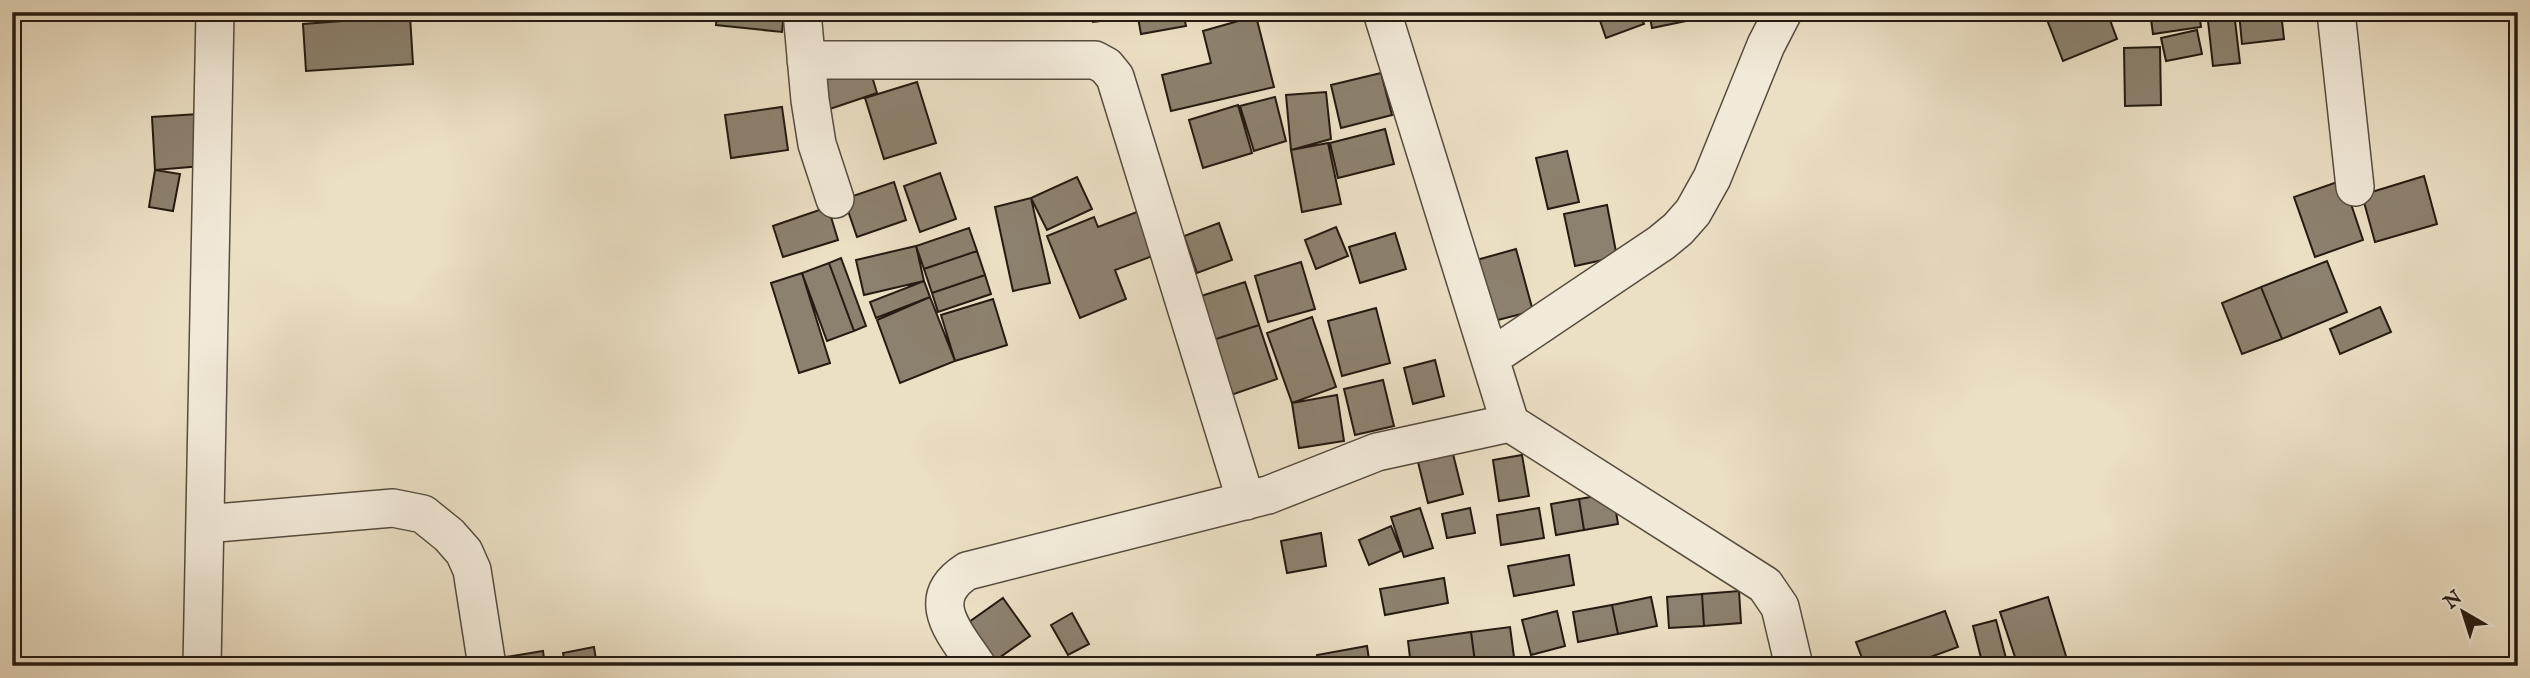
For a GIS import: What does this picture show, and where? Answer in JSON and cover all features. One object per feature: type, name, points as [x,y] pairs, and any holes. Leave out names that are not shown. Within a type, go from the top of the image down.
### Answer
[{"type":"street","points":[[202,666],[215,12]]},
{"type":"street","points":[[802,12],[817,144],[835,198]]},
{"type":"street","points":[[1382,12],[1510,423],[1765,585],[1780,607],[1794,666]]},
{"type":"street","points":[[1490,358],[1661,243],[1693,212],[1712,178],[1766,45],[1783,12]]},
{"type":"street","points":[[2336,12],[2355,187]]},
{"type":"street","points":[[806,60],[1096,60],[1106,66],[1115,77],[1246,500]]},
{"type":"street","points":[[977,666],[951,626],[944,607],[950,584],[967,572],[1268,495],[1377,452],[1510,423]]},
{"type":"street","points":[[205,524],[393,508],[423,514],[449,535],[464,552],[471,570],[487,666]]},
{"type":"building","points":[[717,12],[784,12],[782,32],[716,25]]},
{"type":"building","points":[[1091,12],[1126,12],[1126,18],[1093,22]]},
{"type":"building","points":[[1137,12],[1183,12],[1186,26],[1141,34]]},
{"type":"building","points":[[1597,12],[1639,12],[1644,24],[1606,38]]},
{"type":"building","points":[[1649,12],[1694,12],[1696,19],[1652,28]]},
{"type":"building","points":[[2044,12],[2077,12],[2080,19],[2098,12],[2107,12],[2117,39],[2063,61]]},
{"type":"building","points":[[2150,12],[2199,12],[2201,27],[2153,34]]},
{"type":"building","points":[[2207,12],[2234,12],[2240,63],[2213,66]]},
{"type":"building","points":[[2239,12],[2281,12],[2284,39],[2242,44]]},
{"type":"building","points":[[410,16],[413,64],[306,71],[303,24]]},
{"type":"building","points":[[1256,16],[1274,87],[1171,111],[1162,75],[1211,63],[1203,31]]},
{"type":"building","points":[[2197,30],[2202,54],[2166,61],[2161,38]]},
{"type":"building","points":[[2160,47],[2161,105],[2125,106],[2124,48]]},
{"type":"building","points":[[868,63],[877,93],[824,111],[814,81]]},
{"type":"building","points":[[1381,73],[1392,115],[1341,128],[1331,85]]},
{"type":"building","points":[[917,82],[936,143],[884,159],[865,98]]},
{"type":"building","points":[[1326,92],[1331,139],[1291,150],[1286,95]]},
{"type":"building","points":[[1275,97],[1286,141],[1254,151],[1240,106]]},
{"type":"building","points":[[1238,105],[1252,153],[1203,168],[1189,120]]},
{"type":"building","points":[[782,107],[788,150],[731,158],[725,115]]},
{"type":"building","points":[[198,114],[202,166],[155,170],[152,117]]},
{"type":"building","points":[[1385,129],[1394,164],[1338,178],[1330,143]]},
{"type":"building","points":[[1328,143],[1341,204],[1302,212],[1291,150]]},
{"type":"building","points":[[1567,151],[1579,202],[1548,209],[1536,158]]},
{"type":"building","points":[[155,170],[180,174],[173,211],[149,207]]},
{"type":"building","points":[[940,173],[956,219],[920,232],[904,186]]},
{"type":"building","points":[[2424,176],[2437,224],[2375,242],[2362,195]]},
{"type":"building","points":[[1077,177],[1092,209],[1047,230],[1031,198]]},
{"type":"building","points":[[2343,180],[2363,240],[2315,257],[2294,197]]},
{"type":"building","points":[[894,182],[906,220],[857,237],[844,199]]},
{"type":"building","points":[[1031,198],[1050,283],[1013,291],[995,207]]},
{"type":"building","points":[[1607,205],[1617,257],[1575,266],[1564,214]]},
{"type":"building","points":[[828,207],[838,240],[783,257],[773,226]]},
{"type":"building","points":[[1142,210],[1158,254],[1115,270],[1126,299],[1080,318],[1047,236],[1094,217],[1098,227]]},
{"type":"building","points":[[1219,223],[1232,260],[1197,273],[1184,236]]},
{"type":"building","points":[[1336,227],[1348,256],[1316,269],[1305,240]]},
{"type":"building","points":[[969,228],[977,251],[924,269],[916,246]]},
{"type":"building","points":[[1395,233],[1406,269],[1360,283],[1349,247]]},
{"type":"building","points":[[916,246],[924,281],[864,295],[856,260]]},
{"type":"building","points":[[1516,249],[1533,311],[1490,322],[1473,261]]},
{"type":"building","points":[[977,251],[985,275],[932,293],[924,269]]},
{"type":"building","points":[[841,258],[866,326],[854,331],[829,263]]},
{"type":"building","points":[[2327,261],[2347,312],[2282,339],[2261,287]]},
{"type":"building","points":[[1301,262],[1315,309],[1268,322],[1255,276]]},
{"type":"building","points":[[829,263],[854,331],[827,341],[802,273]]},
{"type":"building","points":[[802,273],[830,363],[799,373],[771,283]]},
{"type":"building","points":[[985,275],[991,294],[938,312],[932,293]]},
{"type":"building","points":[[924,281],[930,297],[876,318],[870,302]]},
{"type":"building","points":[[1245,282],[1259,325],[1213,340],[1198,297]]},
{"type":"building","points":[[2261,287],[2282,339],[2242,354],[2222,303]]},
{"type":"building","points":[[930,297],[955,361],[900,383],[877,320]]},
{"type":"building","points":[[993,299],[1007,345],[955,361],[941,315]]},
{"type":"building","points":[[2380,307],[2391,332],[2340,354],[2330,329]]},
{"type":"building","points":[[1376,308],[1390,363],[1342,376],[1328,321]]},
{"type":"building","points":[[1312,317],[1336,387],[1292,403],[1267,333]]},
{"type":"building","points":[[1259,325],[1277,379],[1231,395],[1213,340]]},
{"type":"building","points":[[1435,360],[1444,396],[1413,404],[1404,368]]},
{"type":"building","points":[[1383,380],[1394,426],[1355,435],[1344,389]]},
{"type":"building","points":[[1337,395],[1344,441],[1299,448],[1292,403]]},
{"type":"building","points":[[1453,454],[1463,494],[1428,503],[1418,462]]},
{"type":"building","points":[[1522,455],[1529,496],[1499,501],[1493,460]]},
{"type":"building","points":[[1613,493],[1618,524],[1584,530],[1579,499]]},
{"type":"building","points":[[1579,499],[1584,530],[1556,535],[1551,504]]},
{"type":"building","points":[[1420,508],[1433,548],[1404,557],[1391,517]]},
{"type":"building","points":[[1470,508],[1475,533],[1447,538],[1442,514]]},
{"type":"building","points":[[1539,508],[1544,538],[1501,545],[1497,515]]},
{"type":"building","points":[[1391,526],[1401,551],[1369,565],[1359,540]]},
{"type":"building","points":[[1321,533],[1326,566],[1287,573],[1281,541]]},
{"type":"building","points":[[1569,555],[1574,585],[1514,596],[1508,566]]},
{"type":"building","points":[[1444,578],[1448,603],[1385,615],[1380,589]]},
{"type":"building","points":[[1739,591],[1741,623],[1704,626],[1702,594]]},
{"type":"building","points":[[1702,594],[1704,626],[1669,628],[1667,597]]},
{"type":"building","points":[[1651,597],[1657,626],[1618,634],[1612,605]]},
{"type":"building","points":[[2048,597],[2069,666],[2018,666],[2000,612]]},
{"type":"building","points":[[1003,598],[1030,636],[989,665],[962,627]]},
{"type":"building","points":[[1612,605],[1618,634],[1578,642],[1573,612]]},
{"type":"building","points":[[1557,611],[1565,646],[1531,655],[1522,620]]},
{"type":"building","points":[[1945,611],[1958,647],[1906,666],[1865,666],[1856,642]]},
{"type":"building","points":[[1072,613],[1089,644],[1068,655],[1051,625]]},
{"type":"building","points":[[1996,620],[2008,666],[1983,666],[1973,626]]},
{"type":"building","points":[[1510,627],[1514,657],[1475,662],[1471,632]]},
{"type":"building","points":[[1471,632],[1475,662],[1450,666],[1411,666],[1408,641]]},
{"type":"building","points":[[1367,646],[1370,666],[1319,666],[1317,655]]},
{"type":"building","points":[[594,647],[597,666],[565,666],[563,653]]},
{"type":"building","points":[[543,651],[545,666],[502,666],[500,658]]}]
